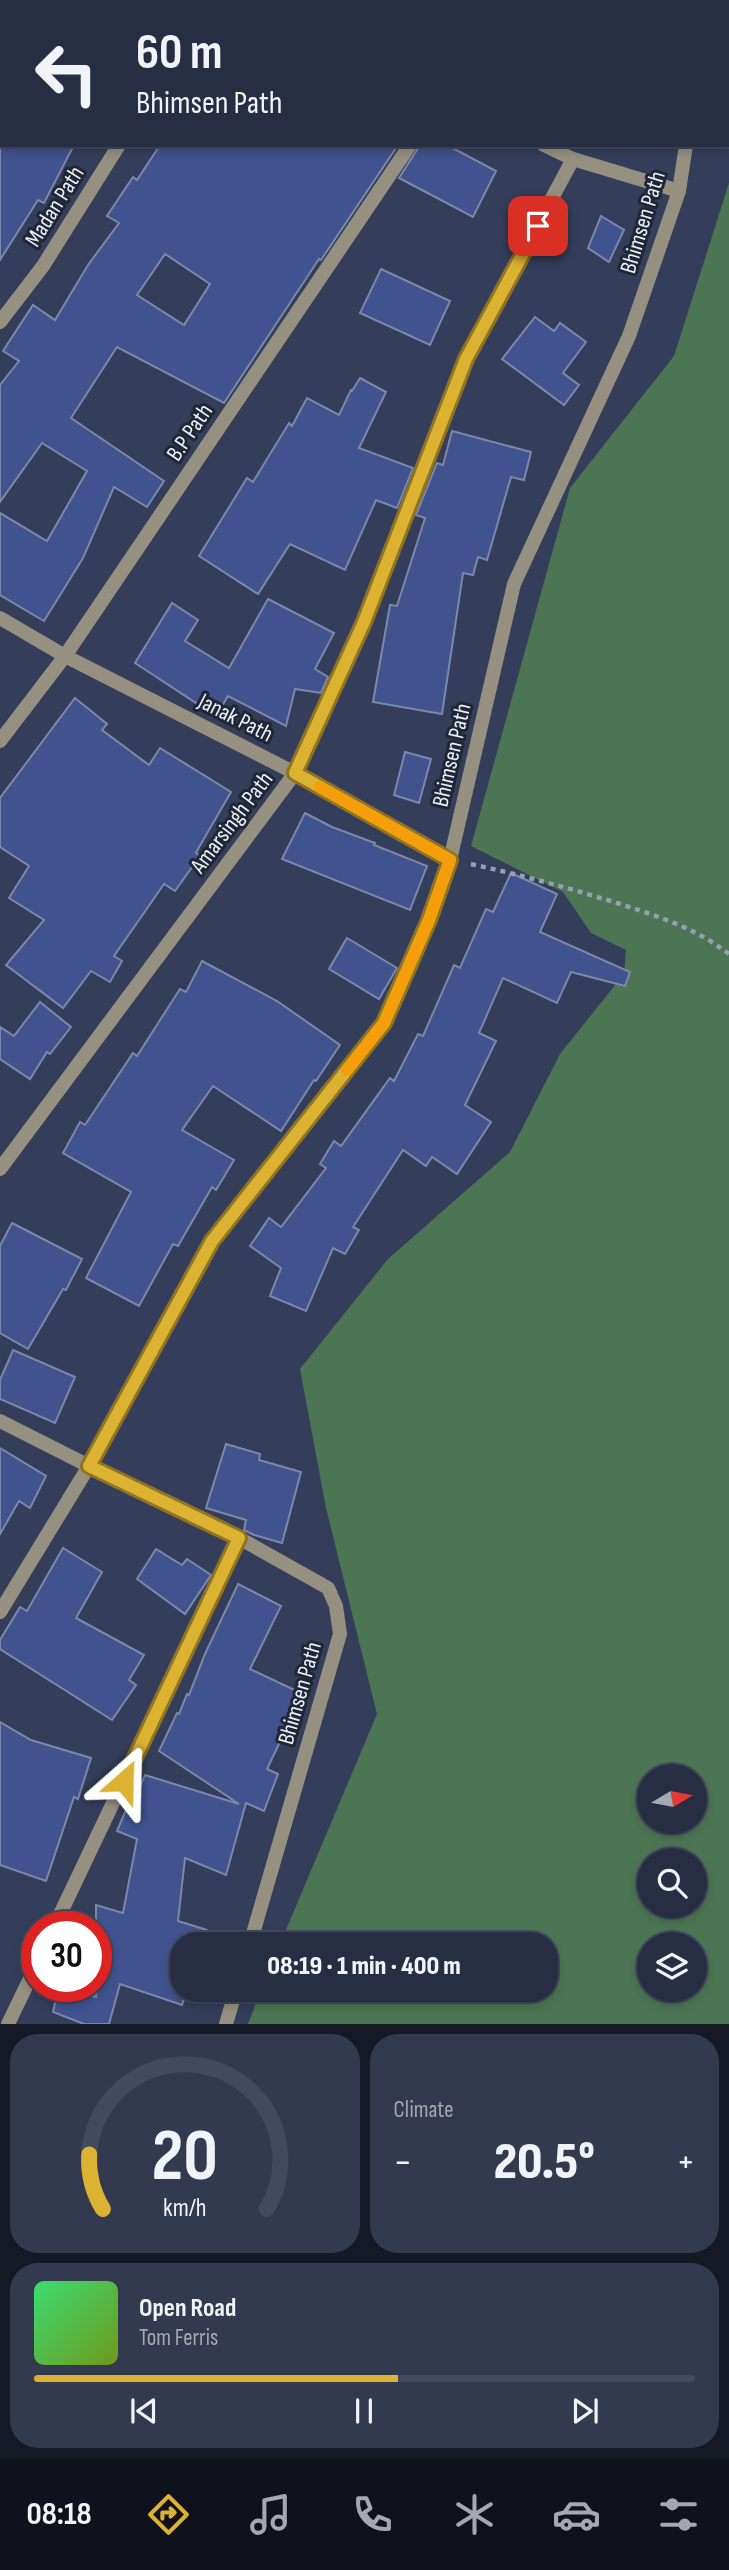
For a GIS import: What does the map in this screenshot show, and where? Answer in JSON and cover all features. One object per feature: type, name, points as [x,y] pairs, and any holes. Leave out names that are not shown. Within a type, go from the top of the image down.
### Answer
[{"type":"street","name":"Madan Path","points":[[0,322],[43,267],[118,147]]},
{"type":"street","name":"B.P Path","points":[[0,741],[65,656],[409,147]]},
{"type":"street","points":[[548,147],[573,159],[679,191]]},
{"type":"street","name":"Bhimsen Path","points":[[253,1932],[340,1634],[336,1606],[328,1588],[239,1538],[89,1466],[212,1241],[384,1023],[429,920],[450,860],[514,584],[629,336],[679,191],[686,147]]},
{"type":"street","name":"Amarsingh Path","points":[[0,1169],[295,773],[364,622],[466,359],[573,159]]},
{"type":"street","name":"Janak Path","points":[[0,618],[65,656],[295,773],[450,860]]},
{"type":"street","points":[[0,1421],[89,1466],[0,1612]]},
{"type":"street","points":[[62,1911],[239,1538]]},
{"type":"street","points":[[8,2024],[21,1997]]},
{"type":"street","points":[[226,2024],[232,2002]]},
{"type":"path","points":[[450,860],[548,881],[662,918],[710,940],[729,954]]},
{"type":"green space","points":[[729,183],[729,2024],[248,2024],[256,2002],[558,2002],[558,1932],[285,1932],[377,1714],[326,1508],[300,1369],[388,1259],[510,1152],[560,1054],[624,974],[626,950],[591,933],[563,892],[471,846],[570,488],[674,356]]},
{"type":"building","points":[[0,147],[73,147],[44,203],[38,200],[0,260]]},
{"type":"building","points":[[159,147],[397,147],[224,403],[117,347],[71,418],[164,481],[147,507],[114,487],[83,558],[44,621],[0,595],[0,513],[47,541],[87,471],[42,443],[0,502],[0,385],[19,361],[3,351],[33,305],[55,320],[88,265],[119,223],[107,216],[133,177],[137,180]],"holes":[[[165,254],[210,284],[184,325],[137,295]]]},
{"type":"building","points":[[419,147],[451,147],[496,171],[473,217],[399,178]]},
{"type":"building","points":[[601,216],[624,230],[609,262],[588,248]]},
{"type":"building","points":[[381,269],[450,301],[430,345],[360,313]]},
{"type":"building","points":[[535,317],[554,331],[560,323],[586,342],[563,373],[579,385],[564,405],[502,359]]},
{"type":"building","points":[[360,378],[386,392],[359,448],[413,468],[397,508],[376,500],[345,570],[290,544],[258,594],[199,556],[247,478],[253,482],[289,423],[292,426],[307,398],[339,415]]},
{"type":"building","points":[[452,431],[531,452],[524,480],[511,477],[487,560],[478,557],[473,575],[463,573],[442,714],[373,702],[390,605],[397,606],[425,518],[416,515],[437,463],[443,465]]},
{"type":"building","points":[[268,599],[334,633],[315,669],[328,677],[321,693],[295,689],[286,726],[228,696],[216,716],[135,663],[172,603],[198,620],[185,641],[229,668]]},
{"type":"building","points":[[75,698],[107,724],[102,730],[149,765],[160,748],[231,792],[196,853],[200,856],[175,891],[164,884],[114,956],[122,961],[110,982],[91,971],[63,1008],[6,965],[44,920],[9,898],[29,866],[0,847],[0,798]]},
{"type":"building","points":[[405,752],[431,759],[419,803],[394,795]]},
{"type":"building","points":[[305,813],[427,866],[410,910],[282,859]]},
{"type":"building","points":[[511,873],[557,894],[540,932],[630,972],[625,986],[571,972],[557,1003],[503,978],[479,1033],[496,1041],[465,1105],[491,1122],[457,1174],[432,1157],[426,1166],[403,1150],[353,1227],[359,1230],[345,1254],[333,1248],[306,1311],[270,1296],[281,1268],[250,1246],[269,1218],[281,1227],[326,1168],[320,1164],[334,1141],[341,1146],[390,1078],[394,1081],[418,1034],[423,1036],[454,965],[460,968],[486,909],[493,912]]},
{"type":"building","points":[[347,938],[397,968],[379,999],[329,969]]},
{"type":"building","points":[[202,961],[277,1001],[340,1045],[281,1131],[213,1086],[182,1130],[234,1160],[216,1190],[212,1187],[178,1246],[173,1244],[139,1306],[86,1278],[131,1192],[63,1153],[80,1122],[85,1125],[133,1053],[137,1056],[180,989],[186,992]]},
{"type":"building","points":[[40,1002],[71,1027],[50,1054],[47,1052],[30,1079],[0,1059],[0,1027],[14,1036]]},
{"type":"building","points":[[12,1223],[82,1259],[66,1290],[63,1289],[28,1349],[0,1333],[0,1246]]},
{"type":"building","points":[[13,1350],[75,1377],[55,1423],[0,1399],[0,1380]]},
{"type":"building","points":[[226,1444],[260,1454],[259,1460],[301,1472],[282,1543],[244,1530],[246,1520],[206,1508]]},
{"type":"building","points":[[0,1448],[46,1476],[30,1508],[19,1501],[0,1534]]},
{"type":"building","points":[[63,1548],[102,1572],[76,1618],[144,1655],[129,1680],[136,1685],[112,1720],[0,1649],[0,1640],[20,1607],[27,1611]]},
{"type":"building","points":[[156,1549],[182,1565],[187,1559],[211,1575],[185,1614],[137,1579]]},
{"type":"building","points":[[238,1584],[281,1606],[250,1669],[303,1694],[267,1769],[278,1774],[264,1811],[246,1803],[226,1875],[185,1858],[178,1921],[207,1930],[170,1932],[170,2001],[120,1984],[109,2024],[84,2024],[53,2012],[55,2002],[112,2002],[112,1911],[96,1911],[96,1905],[123,1913],[137,1839],[117,1831],[145,1775],[239,1804],[159,1751],[187,1694],[189,1695]]},
{"type":"building","points":[[0,1722],[31,1740],[91,1758],[78,1799],[74,1797],[46,1881],[0,1865]]},
{"type":"slow traffic","points":[[320,787],[450,860],[429,920],[384,1023],[347,1070]]},
{"type":"route","points":[[124,1781],[239,1538],[89,1466],[212,1241],[384,1023],[429,920],[450,860],[295,773],[364,622],[466,359],[538,226]]}]
